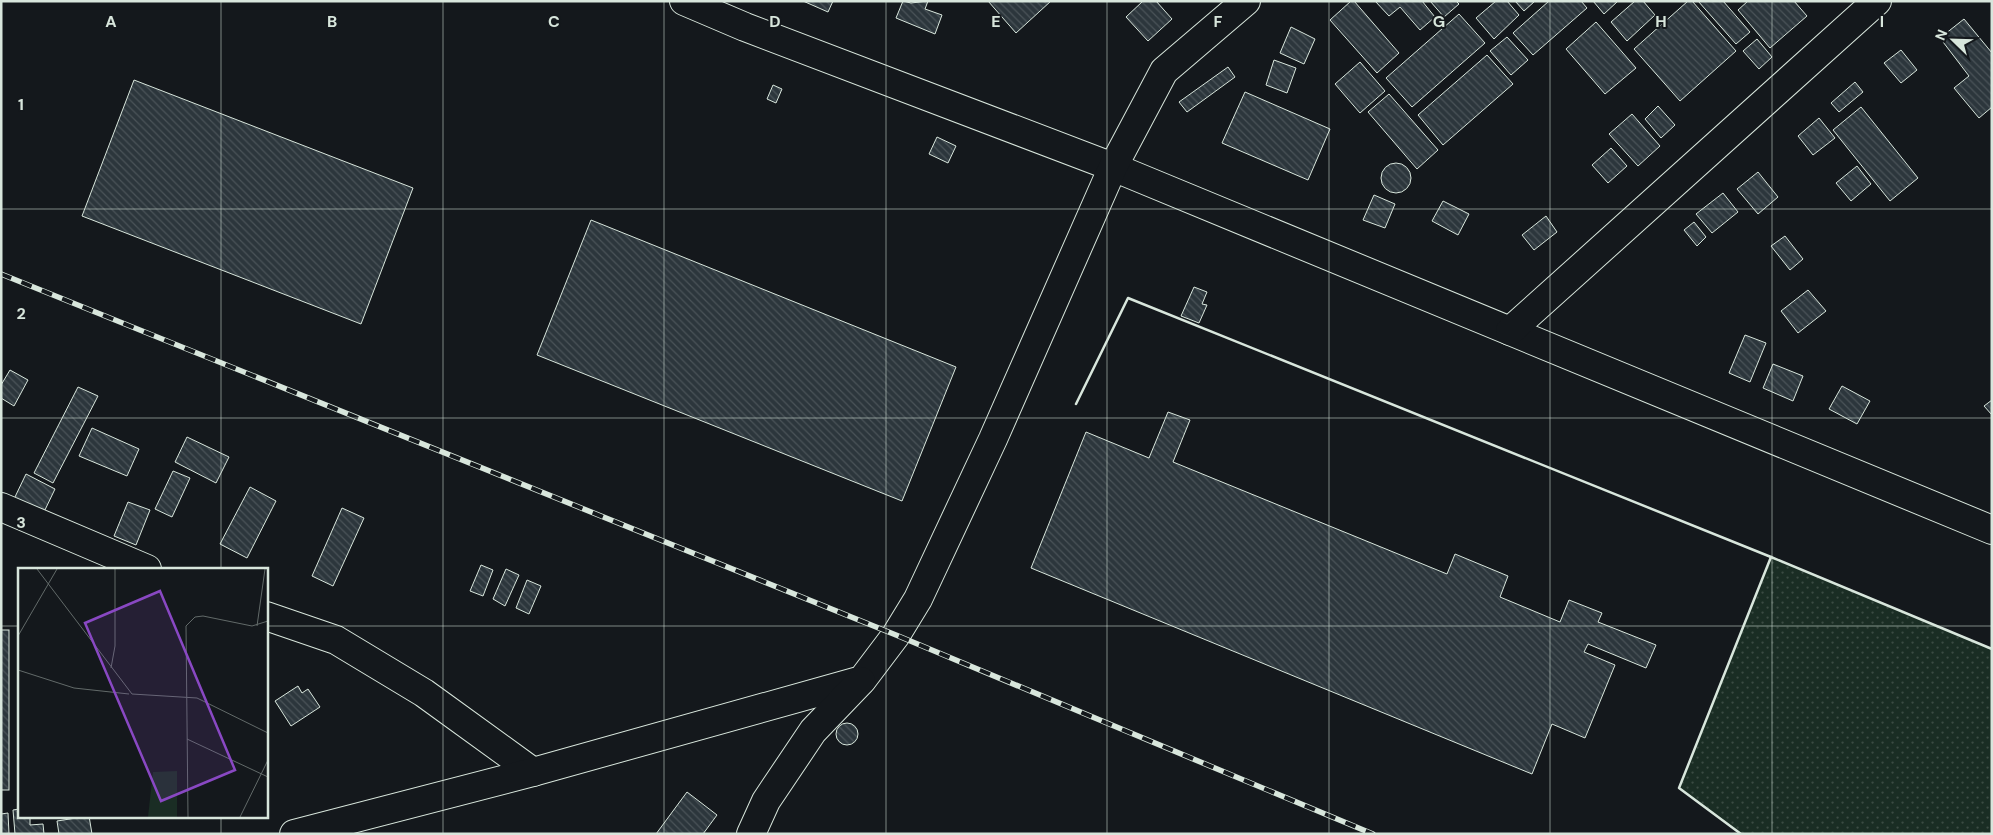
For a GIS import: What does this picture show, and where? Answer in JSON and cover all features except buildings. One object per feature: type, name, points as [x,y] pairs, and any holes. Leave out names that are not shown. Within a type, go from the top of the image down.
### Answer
[{"type":"street","points":[[684,1],[745,27],[1113,167],[1992,530]]},
{"type":"street","points":[[751,834],[766,801],[813,731],[862,680],[896,635],[918,599],[993,439],[1113,167],[1164,71],[1246,1]]},
{"type":"street","points":[[1510,331],[1877,1]]},
{"type":"street","points":[[1,507],[145,568]]},
{"type":"street","points":[[268,617],[336,640],[424,693],[532,772]]},
{"type":"street","points":[[294,834],[532,772],[862,680]]},
{"type":"green space","points":[[1771,557],[1992,649],[1992,834],[1741,834],[1679,788]]},
{"type":"railway","points":[[1,274],[896,635],[1373,834]]},
{"type":"wall","points":[[1076,404],[1128,298],[1771,557]]},
{"type":"wall","points":[[1741,834],[1679,788],[1771,557],[1992,649]]}]
